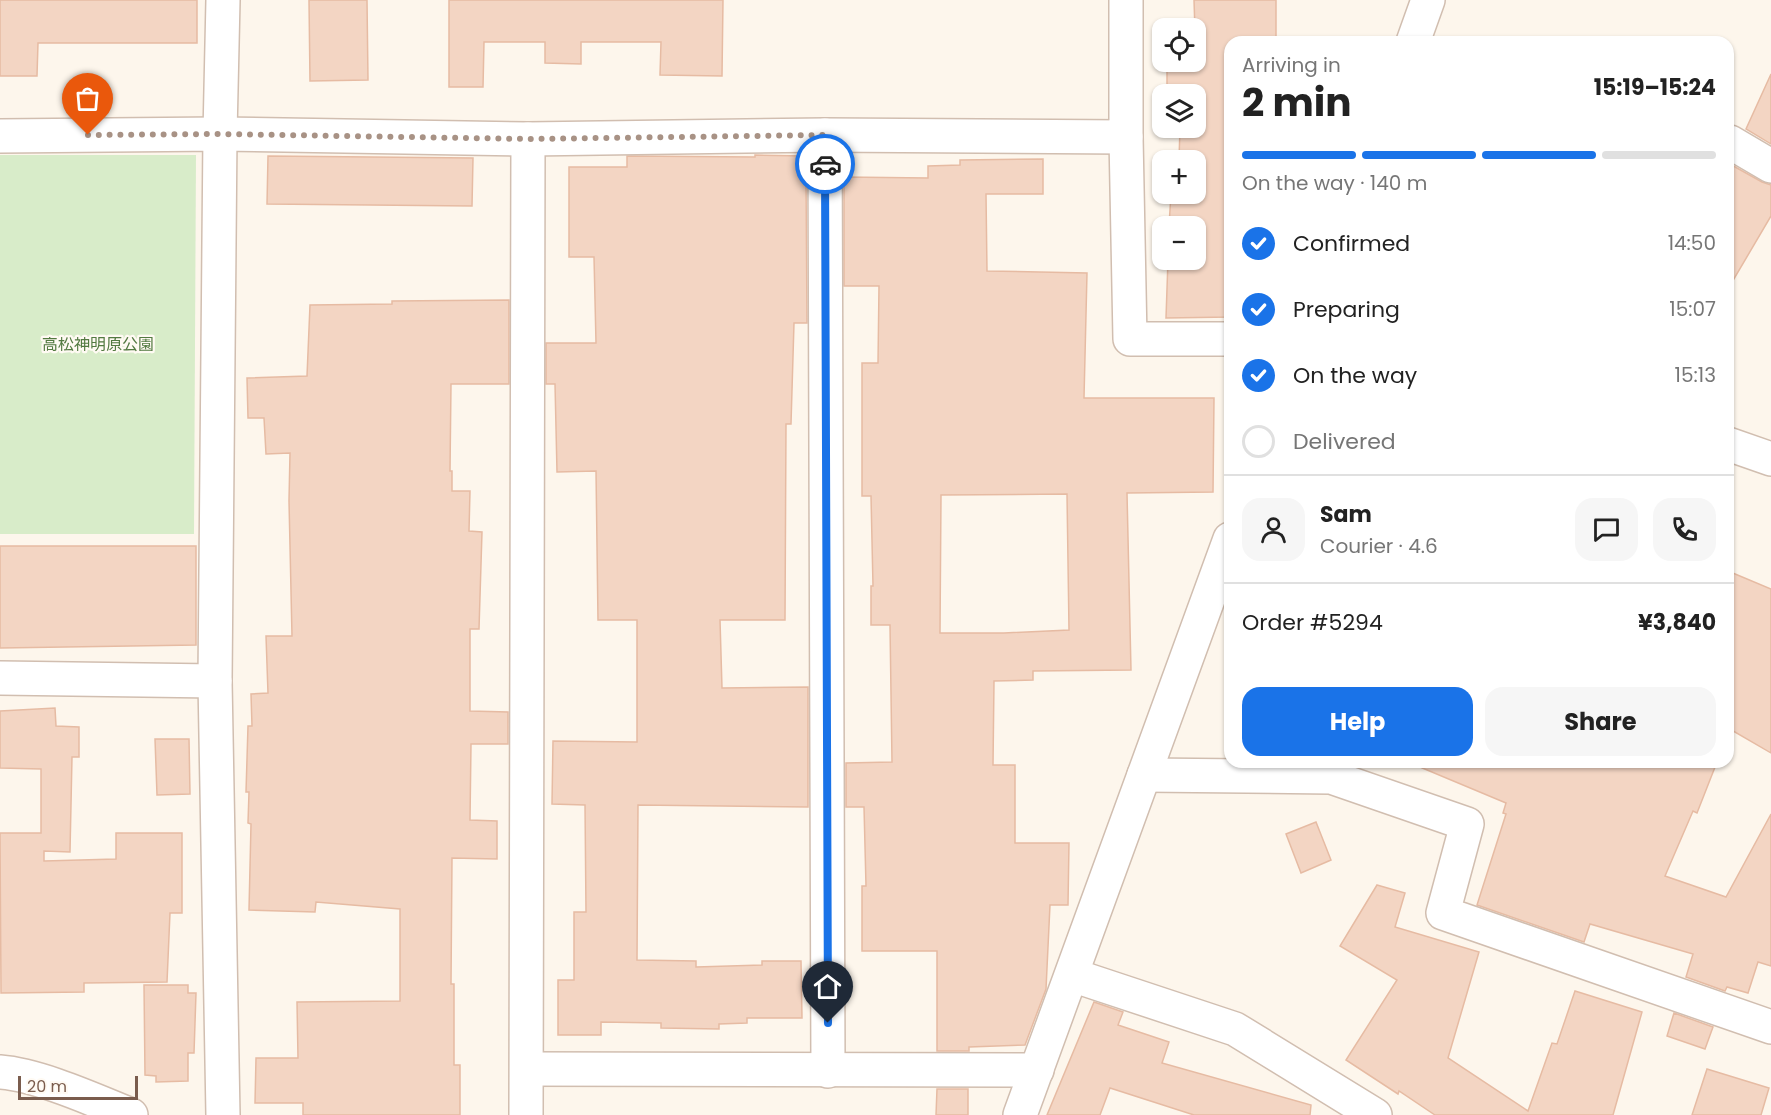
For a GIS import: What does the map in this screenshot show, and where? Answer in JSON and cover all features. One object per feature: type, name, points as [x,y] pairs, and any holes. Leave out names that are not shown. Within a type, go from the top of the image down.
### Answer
[{"type":"street","points":[[223,0],[216,681],[223,1115]]},
{"type":"street","points":[[1126,0],[1130,339],[1224,339]]},
{"type":"street","points":[[1415,36],[1428,0]]},
{"type":"street","points":[[0,136],[220,134],[528,139],[825,135],[1126,137]]},
{"type":"street","points":[[825,135],[828,1071]]},
{"type":"street","points":[[526,1115],[528,139]]},
{"type":"street","points":[[1734,144],[1771,166]]},
{"type":"street","points":[[1734,446],[1771,459]]},
{"type":"street","points":[[1020,1115],[1224,555]]},
{"type":"street","points":[[0,678],[216,681]]},
{"type":"street","points":[[1144,775],[1331,777],[1467,824],[1443,913],[1771,1027]]},
{"type":"street","points":[[1072,975],[1235,1029],[1376,1115]]},
{"type":"street","points":[[527,1069],[1037,1070]]},
{"type":"street","points":[[0,1072],[14,1073],[83,1105],[131,1115]]},
{"type":"green space","name":"高松神明原公園","points":[[0,155],[196,155],[194,534],[0,534]]},
{"type":"building","points":[[0,0],[197,0],[197,43],[38,43],[37,76],[0,76]]},
{"type":"building","points":[[309,0],[367,0],[368,80],[310,81]]},
{"type":"building","points":[[449,0],[723,0],[722,76],[660,75],[661,42],[581,42],[581,64],[545,63],[545,42],[484,42],[483,87],[449,87]]},
{"type":"building","points":[[1194,0],[1276,0],[1276,36],[1224,36],[1224,317],[1166,318],[1168,270],[1206,270],[1206,216],[1170,216],[1170,204],[1206,204],[1206,150],[1179,150],[1180,138],[1206,138],[1206,84],[1167,84],[1167,72],[1206,72],[1206,18],[1195,18]]},
{"type":"building","points":[[1771,74],[1771,144],[1746,129]]},
{"type":"building","points":[[755,155],[804,156],[807,323],[794,323],[791,424],[786,424],[785,620],[720,620],[722,688],[808,687],[808,807],[638,805],[637,960],[696,961],[696,967],[762,965],[762,961],[801,961],[802,1018],[747,1018],[747,1023],[719,1024],[719,1029],[661,1028],[661,1023],[601,1022],[601,1035],[558,1035],[558,980],[574,980],[574,912],[586,912],[585,805],[552,804],[553,741],[637,742],[637,620],[598,620],[596,471],[557,472],[555,384],[546,384],[546,343],[596,343],[594,257],[569,257],[569,167],[627,167],[627,156],[755,157]]},
{"type":"building","points":[[268,156],[473,158],[472,206],[267,204]]},
{"type":"building","points":[[1043,159],[1043,194],[986,194],[987,271],[1087,273],[1084,398],[1214,398],[1213,492],[1127,493],[1131,670],[1033,671],[1033,680],[994,681],[993,765],[1015,765],[1015,843],[1069,843],[1068,905],[1050,905],[1046,989],[1025,1045],[969,1047],[969,1051],[937,1051],[937,951],[862,951],[862,886],[866,886],[864,807],[846,807],[846,763],[892,762],[890,625],[871,625],[871,586],[873,586],[871,496],[862,496],[862,363],[878,363],[879,286],[844,286],[844,177],[928,178],[928,166],[960,165],[960,160]],"holes":[[[1067,494],[1069,630],[940,633],[941,495]]]},
{"type":"building","points":[[1734,166],[1771,185],[1771,216],[1734,279]]},
{"type":"building","points":[[509,300],[509,384],[451,384],[450,471],[452,471],[452,491],[470,491],[469,531],[482,532],[479,629],[470,629],[470,711],[508,712],[508,744],[471,744],[470,820],[497,821],[497,859],[452,858],[451,984],[454,984],[454,1065],[460,1065],[460,1115],[303,1115],[303,1103],[255,1103],[256,1058],[298,1058],[297,1002],[400,1001],[400,909],[316,902],[315,912],[249,910],[251,824],[248,823],[249,792],[246,792],[248,726],[252,726],[251,694],[268,693],[266,636],[292,636],[290,453],[266,454],[264,418],[248,418],[247,378],[307,376],[310,305],[392,304],[392,301]]},
{"type":"building","points":[[0,546],[196,546],[196,645],[0,648]]},
{"type":"building","points":[[1734,574],[1771,589],[1771,753],[1734,731]]},
{"type":"building","points":[[55,708],[56,726],[79,727],[79,757],[72,757],[70,852],[44,851],[44,861],[116,859],[116,833],[182,833],[182,913],[170,913],[167,982],[84,983],[84,992],[1,993],[0,833],[41,833],[41,769],[0,768],[0,711]]},
{"type":"building","points":[[155,739],[189,739],[190,794],[157,795]]},
{"type":"building","points":[[1422,768],[1715,768],[1697,813],[1693,811],[1665,876],[1726,897],[1771,814],[1771,966],[1758,962],[1748,993],[1727,987],[1725,991],[1686,977],[1693,954],[1590,924],[1584,942],[1477,905],[1506,814],[1503,813],[1506,803]]},
{"type":"building","points":[[1316,822],[1331,860],[1301,873],[1286,834]]},
{"type":"building","points":[[1377,885],[1405,893],[1395,927],[1479,952],[1448,1058],[1528,1111],[1552,1043],[1557,1044],[1575,991],[1642,1012],[1613,1115],[1435,1115],[1346,1060],[1397,980],[1340,946]]},
{"type":"building","points":[[144,985],[188,985],[188,993],[196,993],[194,1053],[188,1053],[188,1081],[156,1082],[156,1076],[145,1075]]},
{"type":"building","points":[[1094,1002],[1123,1012],[1118,1025],[1169,1042],[1162,1063],[1311,1105],[1310,1115],[1194,1115],[1110,1088],[1100,1115],[1047,1115]]},
{"type":"building","points":[[1674,1013],[1713,1027],[1705,1049],[1667,1036]]},
{"type":"building","points":[[1707,1069],[1769,1088],[1761,1115],[1692,1115]]},
{"type":"building","points":[[937,1089],[968,1089],[968,1115],[936,1115]]},
{"type":"way so far","points":[[88,135],[220,134],[528,139],[825,135],[825,164]]},
{"type":"route","points":[[825,164],[828,1023]]}]
